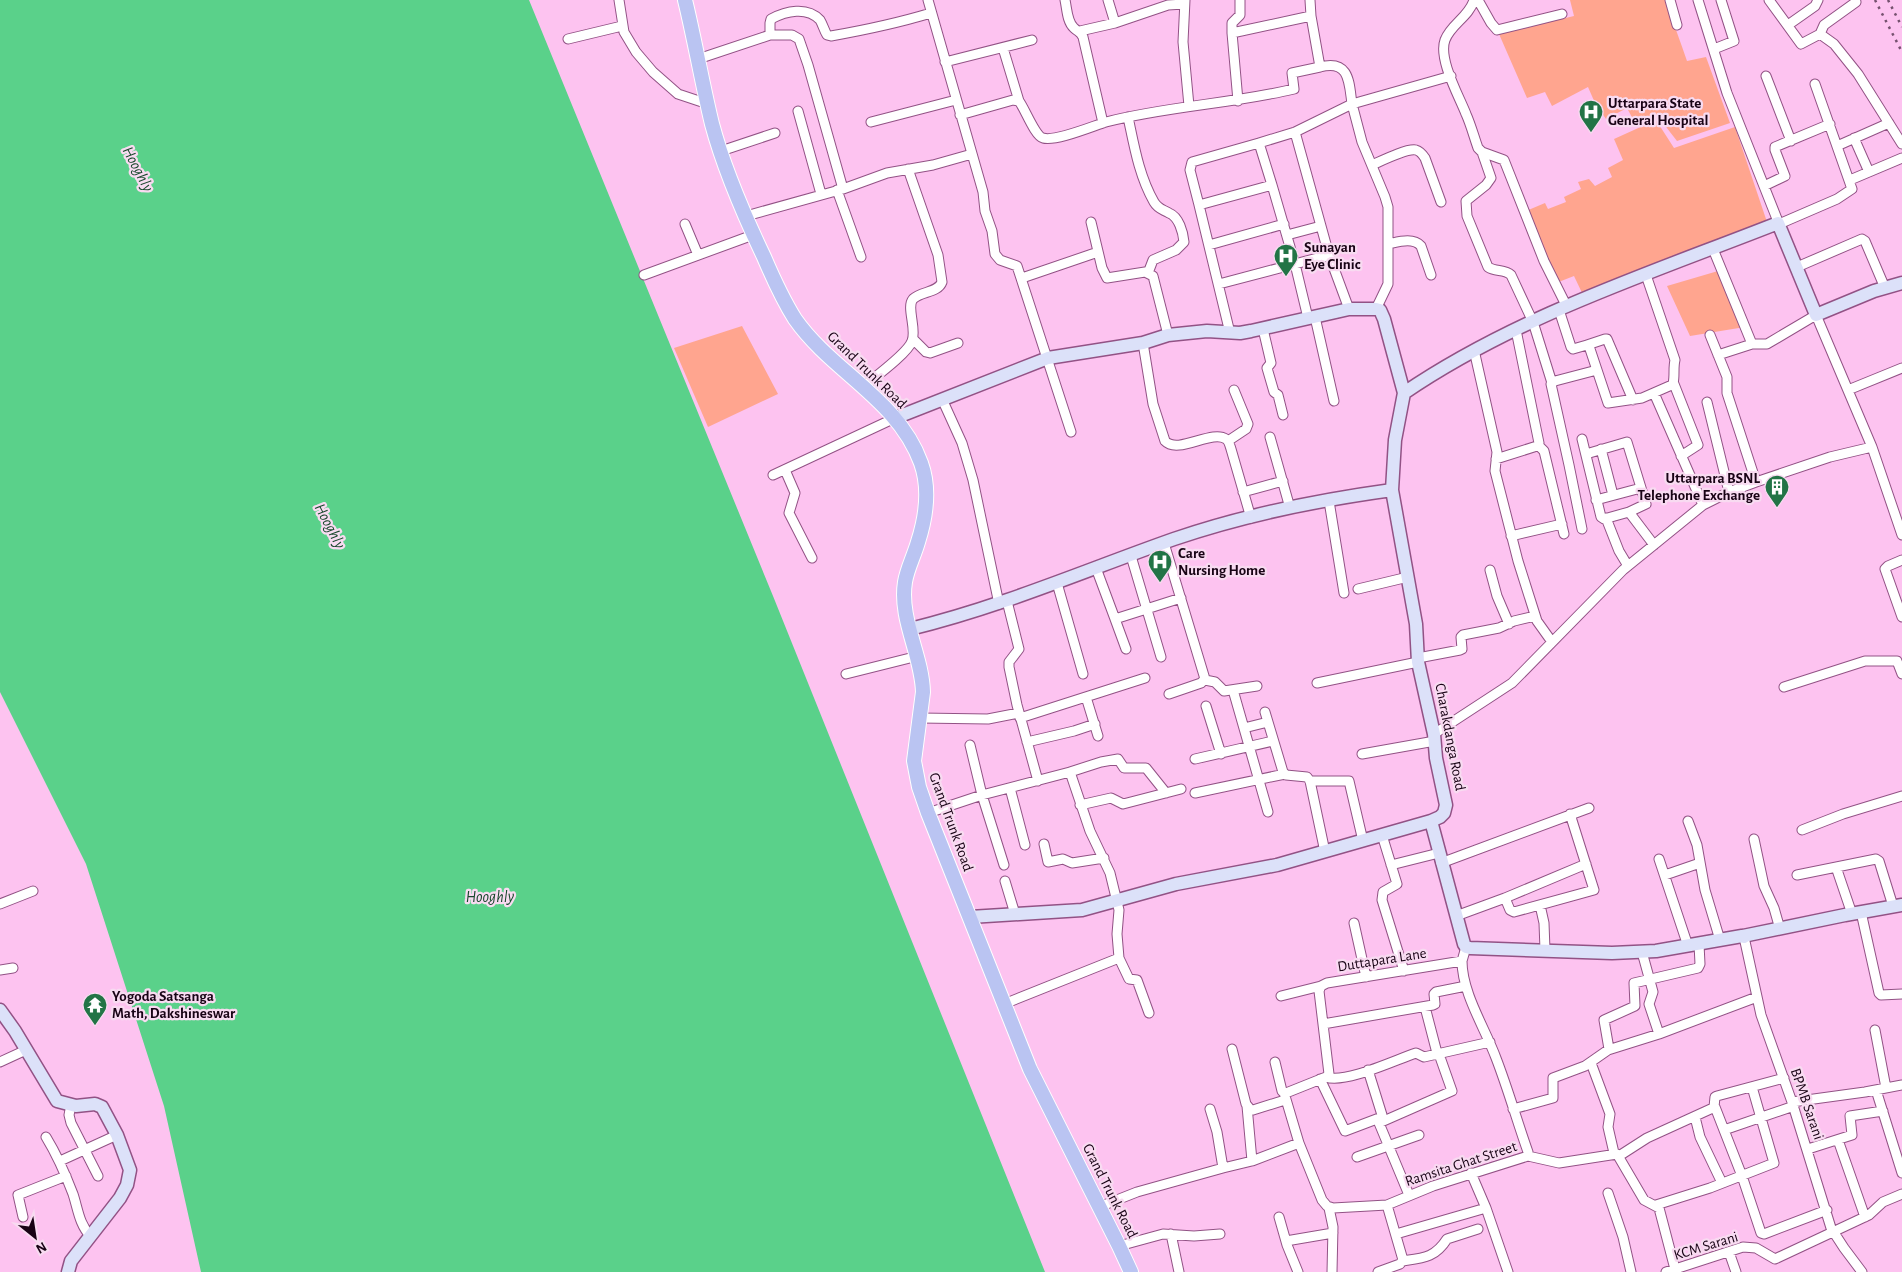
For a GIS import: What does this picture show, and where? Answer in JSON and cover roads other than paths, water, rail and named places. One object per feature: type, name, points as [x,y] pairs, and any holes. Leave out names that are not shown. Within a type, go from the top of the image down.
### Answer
[{"type":"main road","name":"Grand Trunk Road","points":[[685,0],[708,104],[721,151],[753,234],[783,297],[796,319],[819,346],[864,386],[895,418],[916,452],[925,481],[924,519],[905,583],[904,597],[910,629],[918,656],[923,687],[914,767],[919,787],[1030,1070],[1131,1272]]},
{"type":"street","points":[[619,0],[622,26],[627,39],[653,72],[678,94],[708,104]]},
{"type":"street","points":[[799,0],[800,10]]},
{"type":"street","points":[[928,0],[944,62],[983,192],[985,211],[992,231],[995,254],[1000,260],[1017,266],[1071,432]]},
{"type":"street","points":[[1065,0],[1070,22],[1074,28],[1080,31],[1115,23],[1168,5],[1185,2],[1183,42],[1189,106]]},
{"type":"street","points":[[1108,0],[1115,23]]},
{"type":"street","points":[[1238,101],[1232,23],[1240,15],[1240,0]]},
{"type":"street","points":[[1310,0],[1310,16],[1320,67]]},
{"type":"street","points":[[1474,0],[1468,13],[1449,32],[1445,39],[1444,53],[1478,148],[1482,152],[1491,178],[1486,185],[1466,201],[1467,216],[1488,267],[1511,273],[1533,322],[1552,382],[1551,386],[1570,465],[1582,529]]},
{"type":"street","points":[[1478,0],[1490,23],[1497,30],[1562,14]]},
{"type":"street","points":[[1670,0],[1677,25]]},
{"type":"street","points":[[1698,0],[1727,93],[1816,315],[1872,447],[1899,519],[1902,535]]},
{"type":"street","points":[[1714,49],[1734,41],[1721,0]]},
{"type":"street","points":[[1769,0],[1801,44],[1820,34],[1824,25],[1856,2]]},
{"type":"street","points":[[1788,25],[1815,6],[1818,0]]},
{"type":"street","points":[[770,34],[771,19],[800,10],[808,12],[819,20],[827,35],[830,36],[889,26],[931,13]]},
{"type":"street","points":[[1232,33],[1310,16]]},
{"type":"street","points":[[568,39],[622,26]]},
{"type":"street","points":[[1080,31],[1103,123]]},
{"type":"street","points":[[698,60],[770,34],[792,35],[799,39],[808,65],[840,189],[860,257]]},
{"type":"street","points":[[1820,34],[1834,44],[1858,74],[1902,144]]},
{"type":"street","points":[[944,62],[1032,40]]},
{"type":"street","points":[[1003,48],[1019,101],[1038,134],[1044,138],[1064,136],[1128,117],[1189,106],[1238,101],[1294,89],[1292,72],[1328,65],[1344,70],[1348,76],[1352,104],[1362,142],[1388,207],[1388,284],[1376,309]]},
{"type":"street","points":[[1230,333],[1190,170],[1192,162],[1295,132],[1352,104],[1451,76]]},
{"type":"street","points":[[1766,76],[1791,141]]},
{"type":"street","points":[[773,475],[895,418],[1048,358],[1143,343],[1168,335],[1206,331],[1230,333],[1263,329],[1349,309],[1380,310],[1384,318],[1404,393],[1439,368],[1563,308],[1646,274],[1779,224],[1851,191],[1850,180],[1816,84]]},
{"type":"street","points":[[871,122],[956,100]]},
{"type":"street","points":[[960,115],[1013,100],[1019,101]]},
{"type":"street","points":[[798,111],[820,194]]},
{"type":"street","points":[[1128,117],[1137,158],[1148,190],[1160,210],[1171,213],[1176,218],[1184,242],[1176,250],[1153,260],[1148,273]]},
{"type":"street","points":[[1837,146],[1889,123]]},
{"type":"street","points":[[1764,186],[1785,177],[1774,148],[1830,124]]},
{"type":"street","points":[[1295,132],[1329,255],[1349,309]]},
{"type":"street","points":[[721,151],[775,133]]},
{"type":"street","points":[[1854,138],[1869,172]]},
{"type":"street","points":[[1259,143],[1334,401]]},
{"type":"street","points":[[1372,165],[1408,150],[1416,150],[1422,153],[1441,202]]},
{"type":"street","points":[[1482,152],[1504,160],[1563,308],[1571,347],[1573,349],[1607,340],[1633,400]]},
{"type":"street","points":[[746,216],[768,211],[887,173],[933,165],[972,154]]},
{"type":"street","points":[[1850,180],[1902,158]]},
{"type":"street","points":[[864,386],[912,344],[914,327],[911,302],[919,295],[941,286],[942,282],[938,255],[908,169]]},
{"type":"street","points":[[1199,205],[1272,185]]},
{"type":"street","points":[[1091,222],[1102,268],[1107,278],[1148,273],[1154,276],[1168,335]]},
{"type":"street","points":[[685,224],[698,255]]},
{"type":"street","points":[[1209,245],[1284,224]]},
{"type":"street","points":[[1287,235],[1321,226]]},
{"type":"street","points":[[644,275],[753,234]]},
{"type":"street","points":[[1797,267],[1862,239],[1865,241],[1885,288]]},
{"type":"street","points":[[1388,244],[1417,242],[1421,246],[1431,276]]},
{"type":"street","points":[[1713,249],[1752,344]]},
{"type":"street","points":[[1022,278],[1098,252]]},
{"type":"street","points":[[1219,284],[1329,255]]},
{"type":"street","points":[[1587,344],[1608,403],[1633,400],[1673,384],[1676,375],[1675,360],[1646,274]]},
{"type":"street","points":[[1718,355],[1752,344],[1766,344],[1816,315],[1902,283]]},
{"type":"street","points":[[1263,329],[1271,363],[1267,368],[1283,415]]},
{"type":"street","points":[[1516,330],[1539,441],[1538,445]]},
{"type":"street","points":[[1710,335],[1727,377],[1728,393],[1756,482]]},
{"type":"street","points":[[913,339],[926,352],[930,353],[958,343]]},
{"type":"street","points":[[1143,343],[1153,404],[1165,441],[1172,446],[1217,437],[1223,437],[1228,441],[1251,518]]},
{"type":"street","points":[[1474,350],[1497,452],[1494,471],[1511,536],[1535,616],[1552,642]]},
{"type":"street","points":[[1848,390],[1902,368]]},
{"type":"street","points":[[1552,382],[1597,370]]},
{"type":"street","points":[[1673,384],[1698,445],[1681,456]]},
{"type":"street","points":[[1228,441],[1246,429],[1248,424],[1234,390]]},
{"type":"street","name":"Charakdanga Road","points":[[1404,393],[1396,440],[1392,490],[1416,624],[1418,660],[1435,737],[1436,758],[1446,804],[1444,813],[1431,822]]},
{"type":"street","points":[[1654,393],[1703,505]]},
{"type":"street","points":[[942,400],[962,443],[1003,602],[1019,648],[1009,662],[1009,667],[1019,715],[1038,781]]},
{"type":"street","points":[[1707,402],[1729,492]]},
{"type":"street","points":[[1270,437],[1290,508]]},
{"type":"street","points":[[1582,439],[1601,517],[1606,518],[1629,512],[1646,505],[1627,442],[1586,454]]},
{"type":"street","points":[[1496,459],[1538,445]]},
{"type":"street","points":[[1511,536],[1563,529],[1544,450],[1538,445]]},
{"type":"street","points":[[1362,754],[1435,737],[1512,683],[1628,566],[1703,505],[1729,492],[1756,482],[1830,457],[1872,447]]},
{"type":"street","points":[[1601,449],[1613,495]]},
{"type":"street","points":[[784,470],[795,493],[789,513],[812,558]]},
{"type":"street","points":[[1243,492],[1283,481]]},
{"type":"street","points":[[1596,500],[1641,488]]},
{"type":"street","points":[[910,629],[954,619],[1164,543],[1206,530],[1290,508],[1392,490]]},
{"type":"street","points":[[1329,501],[1344,593]]},
{"type":"street","points":[[1629,512],[1654,545]]},
{"type":"street","points":[[1606,518],[1619,551],[1628,566]]},
{"type":"street","points":[[1164,543],[1204,680]]},
{"type":"street","points":[[1131,556],[1161,657]]},
{"type":"street","points":[[1902,560],[1885,568],[1902,618]]},
{"type":"street","points":[[1096,568],[1126,649]]},
{"type":"street","points":[[1490,570],[1498,600],[1509,624]]},
{"type":"street","points":[[1358,589],[1408,577]]},
{"type":"street","points":[[1057,583],[1083,674]]},
{"type":"street","points":[[1115,619],[1181,598]]},
{"type":"street","points":[[1317,683],[1460,650],[1462,648],[1461,637],[1463,635],[1500,628],[1535,616]]},
{"type":"street","points":[[846,674],[918,656]]},
{"type":"street","points":[[1784,687],[1865,661],[1900,661],[1902,674]]},
{"type":"street","points":[[920,718],[988,719],[1019,715],[1086,697],[1145,678]]},
{"type":"street","points":[[1168,694],[1201,683],[1204,680],[1214,682],[1224,691],[1257,686]]},
{"type":"street","points":[[1233,690],[1268,812]]},
{"type":"street","points":[[1086,697],[1098,736]]},
{"type":"street","points":[[1206,706],[1221,754]]},
{"type":"street","points":[[1265,712],[1284,774]]},
{"type":"street","points":[[1244,728],[1268,722]]},
{"type":"street","points":[[1027,742],[1095,724]]},
{"type":"street","points":[[1195,759],[1274,741]]},
{"type":"street","points":[[970,746],[982,796],[1004,865]]},
{"type":"street","points":[[928,812],[1101,762],[1118,759],[1124,768],[1141,767],[1147,769],[1166,793]]},
{"type":"street","points":[[1070,772],[1090,831],[1110,873],[1117,900],[1119,958],[1129,979],[1137,980],[1149,1013]]},
{"type":"street","points":[[1195,794],[1284,774],[1307,777],[1310,781],[1325,852]]},
{"type":"street","points":[[1310,781],[1349,781],[1363,841]]},
{"type":"street","points":[[1010,788],[1025,845]]},
{"type":"street","points":[[1080,805],[1109,798],[1123,804],[1181,789]]},
{"type":"street","points":[[1802,830],[1843,814],[1902,796]]},
{"type":"street","points":[[1391,865],[1440,858],[1589,808]]},
{"type":"street","points":[[1505,898],[1512,911],[1594,890],[1570,814]]},
{"type":"street","points":[[1688,821],[1697,845],[1705,890],[1720,940]]},
{"type":"street","points":[[970,917],[1072,912],[1176,884],[1277,865],[1431,822],[1466,947],[1462,961]]},
{"type":"street","points":[[1382,836],[1397,884],[1384,891],[1381,896],[1404,970]]},
{"type":"street","points":[[1754,839],[1764,886],[1775,910],[1780,929]]},
{"type":"street","points":[[1044,844],[1048,862],[1063,859],[1072,863],[1104,858]]},
{"type":"street","points":[[1466,947],[1612,953],[1656,951],[1744,937],[1898,906],[1875,858],[1797,875]]},
{"type":"street","points":[[1610,1050],[1604,1019],[1635,1007],[1634,983],[1698,968],[1700,964],[1660,859]]},
{"type":"street","points":[[1665,875],[1700,863]]},
{"type":"street","points":[[1456,916],[1586,864]]},
{"type":"street","points":[[1836,867],[1856,913],[1879,993],[1881,995],[1902,994]]},
{"type":"street","points":[[1004,881],[1015,914]]},
{"type":"street","points":[[0,904],[33,891]]},
{"type":"street","points":[[1540,905],[1544,923],[1545,950]]},
{"type":"street","points":[[1354,924],[1366,977]]},
{"type":"street","name":"BPMB Sarani","points":[[1744,937],[1761,1015],[1793,1104],[1834,1232],[1862,1272]]},
{"type":"street","points":[[1642,952],[1653,993],[1649,1004],[1659,1034]]},
{"type":"street","points":[[1004,1004],[1119,958]]},
{"type":"street","name":"Duttapara Lane","points":[[1323,1078],[1330,1072],[1319,991],[1321,986],[1327,983],[1462,961]]},
{"type":"street","name":"Ramsita Ghat Street","points":[[1329,1208],[1387,1204],[1409,1194],[1528,1156],[1490,1042],[1466,986],[1462,961]]},
{"type":"street","points":[[0,970],[13,968]]},
{"type":"street","points":[[1281,996],[1321,986]]},
{"type":"street","points":[[1323,1024],[1424,1007],[1435,1004],[1434,994],[1436,992],[1466,986]]},
{"type":"street","points":[[1513,1109],[1552,1098],[1553,1078],[1591,1063],[1610,1050],[1659,1034],[1757,997]]},
{"type":"street","points":[[1323,1078],[1344,1131],[1381,1120],[1452,1092],[1440,1057],[1437,1054],[1424,1007]]},
{"type":"street","points":[[0,1010],[16,1031],[57,1101],[71,1105],[98,1105],[104,1110],[117,1135],[129,1166],[129,1179],[113,1207],[71,1261],[68,1272]]},
{"type":"street","points":[[1875,1030],[1883,1111],[1902,1173]]},
{"type":"street","points":[[1247,1106],[1253,1110],[1323,1078],[1337,1079],[1368,1070],[1416,1052],[1423,1057],[1490,1042]]},
{"type":"street","points":[[1232,1049],[1247,1106],[1252,1161]]},
{"type":"street","points":[[0,1062],[26,1050]]},
{"type":"street","points":[[1275,1062],[1282,1091],[1299,1143],[1322,1200],[1329,1208],[1333,1232],[1332,1272]]},
{"type":"street","points":[[1591,1063],[1610,1113],[1608,1127],[1617,1154],[1644,1200],[1647,1203],[1656,1205],[1742,1176],[1774,1163],[1752,1086]]},
{"type":"street","points":[[1368,1070],[1389,1146],[1409,1194]]},
{"type":"street","points":[[1784,1078],[1715,1097],[1714,1107],[1742,1176],[1762,1234],[1827,1210]]},
{"type":"street","points":[[1724,1130],[1793,1104],[1902,1084]]},
{"type":"street","points":[[71,1105],[70,1120],[98,1176]]},
{"type":"street","points":[[1528,1156],[1563,1163],[1617,1154],[1714,1107]]},
{"type":"street","points":[[1210,1109],[1218,1132],[1223,1168]]},
{"type":"street","points":[[1808,1149],[1853,1134],[1850,1116],[1883,1111]]},
{"type":"street","points":[[1694,1117],[1700,1137],[1722,1183]]},
{"type":"street","points":[[1357,1157],[1419,1134]]},
{"type":"street","points":[[60,1161],[117,1135]]},
{"type":"street","points":[[46,1137],[60,1161],[82,1226],[91,1237]]},
{"type":"street","points":[[1838,1140],[1865,1217]]},
{"type":"street","points":[[1099,1207],[1137,1192],[1252,1161],[1299,1143]]},
{"type":"street","points":[[1471,1173],[1486,1208],[1508,1272]]},
{"type":"street","points":[[23,1217],[18,1195],[66,1176]]},
{"type":"street","points":[[1608,1193],[1623,1236],[1631,1272]]},
{"type":"street","points":[[1834,1232],[1865,1217],[1883,1202],[1902,1194]]},
{"type":"street","points":[[1387,1204],[1402,1261]]},
{"type":"street","points":[[1656,1205],[1660,1210],[1675,1270]]},
{"type":"street","points":[[1396,1234],[1486,1208]]},
{"type":"street","points":[[1279,1217],[1298,1272]]},
{"type":"street","points":[[1378,1272],[1400,1264],[1402,1261],[1428,1257],[1444,1245],[1447,1239],[1478,1229]]},
{"type":"street","points":[[1286,1241],[1333,1232]]},
{"type":"street","name":"KCM Sarani","points":[[1675,1270],[1743,1247],[1761,1250],[1775,1259],[1834,1232]]},
{"type":"street","points":[[1119,1246],[1163,1234],[1194,1236],[1220,1234]]},
{"type":"street","points":[[1171,1234],[1179,1272]]},
{"type":"street","points":[[1729,1252],[1736,1272]]},
{"type":"water","name":"Hooghly","points":[[0,0],[529,0],[773,596],[1045,1272],[201,1272],[164,1106],[86,864],[0,692]]},
{"type":"railway","points":[[1875,0],[1902,52]]},
{"type":"railway","points":[[1888,0],[1902,27]]},
{"type":"place","name":"Uttarpara State General Hospital","points":[[1591,133]]},
{"type":"place","name":"Sunayan Eye Clinic","points":[[1286,277]]},
{"type":"place","name":"Uttarpara BSNL Telephone Exchange","points":[[1777,508]]},
{"type":"place","name":"Care Nursing Home","points":[[1160,583]]},
{"type":"place","name":"Yogoda Satsanga Math, Dakshineswar","points":[[95,1026]]}]
